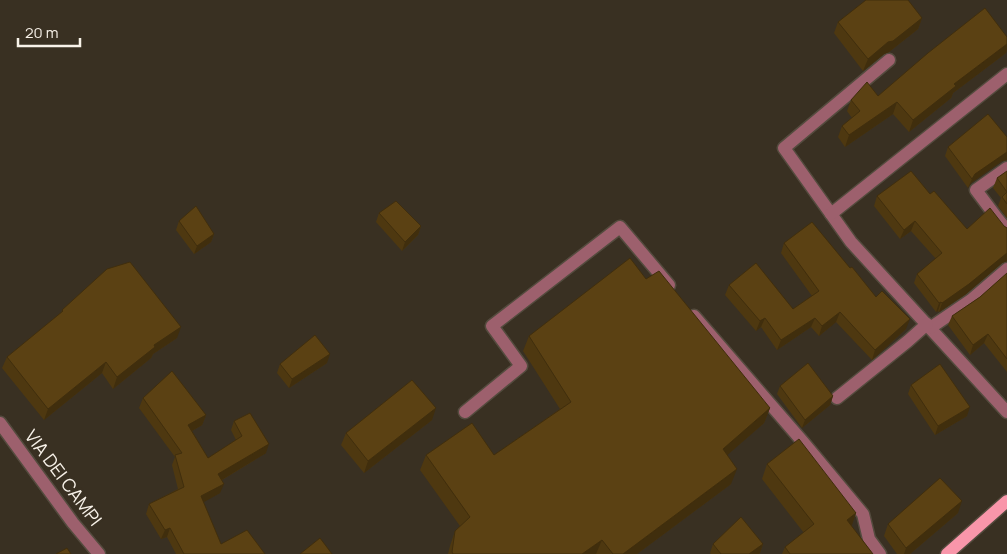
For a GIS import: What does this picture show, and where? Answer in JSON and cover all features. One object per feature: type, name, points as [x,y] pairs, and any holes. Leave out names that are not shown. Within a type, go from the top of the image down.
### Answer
[{"type":"main road","points":[[947,554],[1007,501]]},
{"type":"street","points":[[889,60],[784,148],[851,242],[1007,412]]},
{"type":"street","points":[[830,214],[1007,74]]},
{"type":"street","points":[[1007,168],[976,190],[1007,230]]},
{"type":"street","points":[[464,412],[521,366],[492,326],[620,227],[675,292]]},
{"type":"street","points":[[837,398],[908,341],[971,300],[1007,269]]},
{"type":"street","points":[[687,307],[863,514],[869,539],[880,554]]},
{"type":"street","name":"VIA DEI CAMPI","points":[[0,423],[73,523],[99,554]]},
{"type":"building","points":[[866,0],[908,0],[922,18],[868,59],[838,22]]},
{"type":"building","points":[[985,8],[1007,37],[1007,44],[954,84],[956,86],[913,120],[897,102],[849,135],[842,126],[860,111],[851,100],[867,82],[878,96]]},
{"type":"building","points":[[988,114],[1007,137],[1007,152],[975,174],[972,179],[948,147]]},
{"type":"building","points":[[911,171],[930,194],[934,191],[967,229],[990,208],[1007,228],[1007,253],[942,303],[939,303],[917,274],[942,253],[915,221],[904,230],[877,196]]},
{"type":"building","points":[[1007,171],[1007,192],[997,178]]},
{"type":"building","points":[[1007,192],[1007,204],[1002,197]]},
{"type":"building","points":[[396,201],[421,226],[405,242],[379,213]]},
{"type":"building","points":[[196,206],[214,234],[197,246],[179,221]]},
{"type":"building","points":[[812,222],[876,297],[882,291],[910,319],[875,350],[840,312],[822,326],[815,318],[781,340],[765,318],[760,321],[729,285],[756,263],[793,309],[819,291],[784,243]]},
{"type":"building","points":[[630,258],[646,279],[659,271],[770,408],[723,449],[737,469],[623,554],[613,554],[602,540],[582,554],[453,554],[455,531],[470,517],[426,455],[472,423],[494,455],[571,402],[529,336]]},
{"type":"building","points":[[130,262],[181,327],[154,345],[155,347],[117,377],[106,362],[48,409],[7,357],[63,311],[107,269]]},
{"type":"building","points":[[1007,273],[1007,359],[988,334],[973,345],[952,316],[980,297]]},
{"type":"building","points":[[315,335],[330,354],[292,379],[280,364]]},
{"type":"building","points":[[808,363],[833,396],[805,420],[780,386]]},
{"type":"building","points":[[940,364],[970,407],[938,426],[911,385]]},
{"type":"building","points":[[172,371],[206,415],[188,425],[208,458],[242,436],[234,421],[250,413],[269,444],[218,474],[224,484],[201,496],[221,544],[247,530],[265,554],[184,554],[170,528],[165,530],[149,504],[184,487],[175,455],[182,453],[143,398]]},
{"type":"building","points":[[412,380],[436,408],[368,461],[346,433]]},
{"type":"building","points":[[799,439],[856,513],[847,520],[873,554],[790,554],[785,547],[814,524],[767,464]]},
{"type":"building","points":[[940,478],[962,501],[906,548],[888,524]]},
{"type":"building","points":[[741,517],[763,544],[749,554],[721,554],[713,544]]},
{"type":"building","points":[[320,538],[332,554],[300,554]]},
{"type":"building","points":[[67,548],[71,554],[56,554]]}]
